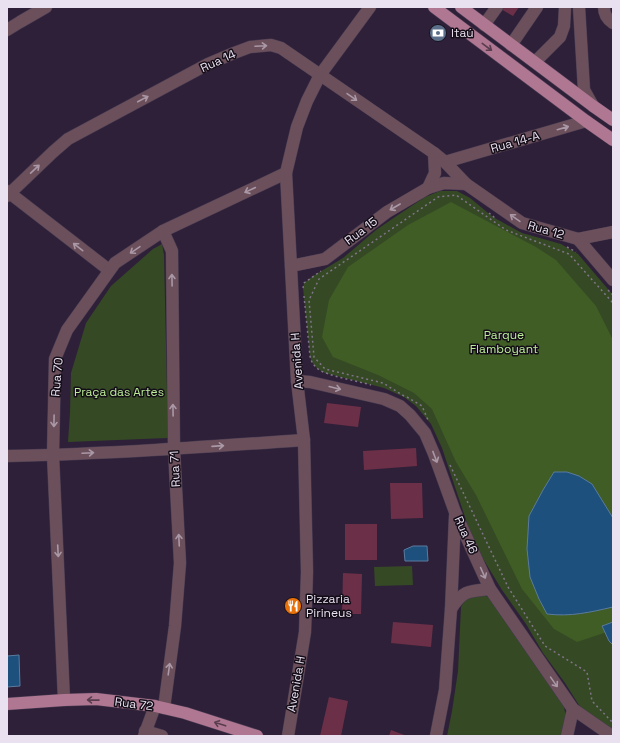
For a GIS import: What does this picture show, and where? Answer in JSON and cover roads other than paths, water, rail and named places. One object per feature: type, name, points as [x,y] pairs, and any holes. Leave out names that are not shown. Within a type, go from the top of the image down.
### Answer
[{"type":"main road","points":[[434,7],[613,140]]},
{"type":"main road","points":[[461,7],[613,120]]},
{"type":"main road","name":"Rua 72","points":[[7,704],[96,699],[159,706],[257,736]]},
{"type":"street","points":[[7,30],[46,7]]},
{"type":"street","name":"Avenida H","points":[[288,736],[305,632],[307,572],[304,440],[297,381],[286,173],[297,127],[307,101],[320,75],[370,7]]},
{"type":"street","points":[[484,25],[497,7]]},
{"type":"street","points":[[511,45],[537,7]]},
{"type":"street","points":[[535,62],[560,37],[564,26],[564,7]]},
{"type":"street","points":[[579,7],[584,90],[593,106]]},
{"type":"street","points":[[604,7],[607,19],[613,23]]},
{"type":"street","name":"Rua 14","points":[[8,193],[68,139],[208,64],[250,47],[272,46],[281,48],[445,162]]},
{"type":"street","name":"Rua 14-A","points":[[445,162],[586,121]]},
{"type":"street","points":[[428,188],[435,173],[434,153]]},
{"type":"street","points":[[445,162],[466,184]]},
{"type":"street","name":"Rua 70","points":[[64,700],[53,455],[55,359],[67,330],[115,263],[163,231],[286,173]]},
{"type":"street","name":"Rua 15","points":[[291,266],[325,259],[387,212],[428,188],[444,183],[466,184]]},
{"type":"street","name":"Rua 12","points":[[466,184],[522,223],[578,239],[613,232]]},
{"type":"street","points":[[8,193],[109,270]]},
{"type":"street","name":"Rua 71","points":[[145,734],[159,706],[175,626],[180,563],[174,449],[172,251],[163,231]]},
{"type":"street","points":[[578,239],[613,280]]},
{"type":"street","name":"Rua 46","points":[[297,381],[310,382],[384,399],[400,406],[410,415],[425,433],[455,512],[490,589],[573,709],[612,736]]},
{"type":"street","points":[[7,456],[174,449],[304,440]]},
{"type":"street","points":[[436,736],[445,690],[451,609],[455,512]]},
{"type":"street","points":[[451,609],[457,599],[468,592],[490,589]]},
{"type":"street","points":[[567,736],[573,709]]},
{"type":"street","points":[[145,734],[162,736]]},
{"type":"water","points":[[554,472],[567,472],[579,476],[592,484],[613,518],[613,607],[589,612],[556,615],[547,614],[539,599],[530,577],[527,549],[529,516]]},
{"type":"water","points":[[413,546],[427,546],[428,561],[405,561],[404,550]]},
{"type":"water","points":[[613,622],[613,645],[609,641],[602,626]]},
{"type":"water","points":[[19,655],[20,686],[7,687],[7,656]]},
{"type":"place","name":"Itaú","points":[[438,33]]},
{"type":"place","name":"Pizzaria Pirineus","points":[[293,606]]},
{"type":"park label","name":"Parque Flamboyant","points":[[504,342]]},
{"type":"park label","name":"Praça das Artes","points":[[119,392]]}]
